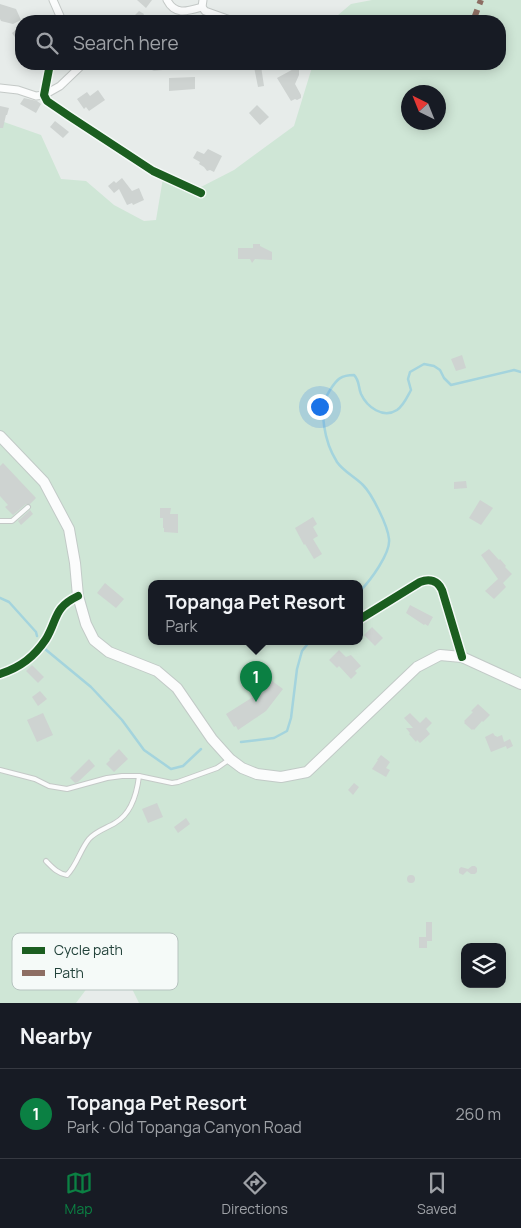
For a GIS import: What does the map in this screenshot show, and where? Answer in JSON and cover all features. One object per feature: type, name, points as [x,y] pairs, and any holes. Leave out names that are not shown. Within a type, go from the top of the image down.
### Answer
[{"type":"main road","points":[[0,436],[44,482],[69,529],[78,596],[86,624],[94,640],[109,652],[157,671],[177,688],[212,739],[230,759],[242,768],[257,774],[281,777],[307,772],[418,667],[440,656],[462,658],[521,684]]},
{"type":"street","points":[[53,0],[60,15]]},
{"type":"street","points":[[167,0],[174,9],[184,12],[202,4],[205,11],[216,15]]},
{"type":"street","points":[[49,70],[44,95],[47,100],[153,171],[201,193]]},
{"type":"street","points":[[0,88],[18,90],[36,96],[44,95],[60,86],[77,70]]},
{"type":"street","points":[[363,617],[420,582],[425,580],[434,581],[442,590],[462,658]]},
{"type":"street","points":[[0,674],[25,663],[46,639],[57,613],[63,605],[78,596]]},
{"type":"lane","points":[[0,521],[12,521],[28,508]]},
{"type":"lane","points":[[0,770],[35,778],[49,786],[67,789],[122,776],[139,776],[172,783],[178,782],[217,768],[230,759]]},
{"type":"lane","points":[[46,862],[54,869],[67,875],[72,870],[87,841],[92,836],[118,822],[125,815],[135,799],[139,776]]},
{"type":"green space","points":[[372,0],[521,0],[521,1003],[139,1003],[133,990],[178,990],[178,933],[12,933],[12,990],[86,990],[76,1003],[0,1003],[0,123],[4,122],[41,135],[61,179],[86,181],[114,205],[144,221],[156,220],[163,178],[197,189],[234,170],[294,126],[311,70],[506,70],[506,15],[338,15],[351,4]]},
{"type":"building","points":[[137,0],[152,0],[146,8]]},
{"type":"building","points":[[0,4],[16,9],[19,15],[15,15],[15,23],[13,24],[1,21]]},
{"type":"building","points":[[139,11],[144,14],[144,15],[135,15]]},
{"type":"building","points":[[255,70],[262,70],[264,86],[258,87]]},
{"type":"building","points":[[292,70],[299,70],[295,84],[301,98],[291,101],[277,78]]},
{"type":"building","points":[[195,77],[195,89],[169,91],[169,78]]},
{"type":"building","points":[[98,90],[105,100],[89,111],[86,107],[84,109],[77,99],[87,92],[90,96]]},
{"type":"building","points":[[24,98],[41,104],[36,113],[20,104]]},
{"type":"building","points":[[257,105],[269,117],[260,125],[249,113]]},
{"type":"building","points":[[0,106],[9,108],[3,128],[0,128]]},
{"type":"building","points":[[55,121],[69,132],[63,138],[50,127]]},
{"type":"building","points":[[208,149],[222,156],[214,172],[207,171],[199,164],[200,162],[193,158],[197,151],[204,154]]},
{"type":"building","points":[[122,178],[132,191],[139,188],[144,200],[133,205],[132,203],[127,205],[119,189],[114,193],[108,186]]},
{"type":"building","points":[[253,244],[260,244],[260,246],[272,252],[272,260],[255,259],[252,263],[250,259],[238,259],[238,248],[253,248]]},
{"type":"building","points":[[462,355],[466,368],[456,371],[451,359]]},
{"type":"building","points":[[3,463],[36,498],[13,515],[5,507],[8,505],[0,496],[0,466]]},
{"type":"building","points":[[466,481],[467,488],[454,489],[454,482]]},
{"type":"building","points":[[480,500],[493,508],[481,525],[469,518]]},
{"type":"building","points":[[160,508],[171,508],[170,514],[178,514],[178,533],[164,532],[163,518],[160,518]]},
{"type":"building","points":[[30,510],[33,514],[21,525],[18,521]]},
{"type":"building","points":[[313,517],[317,524],[313,527],[318,536],[313,539],[322,554],[314,559],[295,528]]},
{"type":"building","points":[[489,549],[512,574],[503,583],[506,587],[494,599],[485,591],[498,579],[481,555]]},
{"type":"building","points":[[105,583],[124,599],[116,608],[97,593]]},
{"type":"building","points":[[410,605],[433,617],[428,626],[406,613]]},
{"type":"building","points":[[372,627],[383,638],[375,646],[364,635]]},
{"type":"building","points":[[339,650],[346,657],[351,655],[361,666],[355,671],[357,673],[351,679],[339,666],[337,668],[329,660]]},
{"type":"building","points":[[32,665],[44,677],[38,683],[26,671]]},
{"type":"building","points":[[267,677],[283,689],[266,711],[238,730],[226,714],[253,697]]},
{"type":"building","points":[[40,691],[47,699],[38,706],[32,697]]},
{"type":"building","points":[[478,704],[490,715],[472,730],[464,721]]},
{"type":"building","points":[[43,713],[53,735],[37,742],[27,720]]},
{"type":"building","points":[[410,713],[420,723],[426,717],[432,723],[426,729],[430,734],[420,743],[417,740],[416,742],[406,728],[413,728],[404,718]]},
{"type":"building","points":[[493,733],[497,737],[502,735],[504,742],[510,739],[513,746],[507,749],[506,746],[491,752],[485,737]]},
{"type":"building","points":[[119,749],[128,759],[114,772],[106,764]]},
{"type":"building","points":[[381,755],[390,762],[386,768],[390,770],[386,777],[372,769]]},
{"type":"building","points":[[89,759],[95,766],[75,783],[70,778]]},
{"type":"building","points":[[354,783],[359,787],[353,795],[348,790]]},
{"type":"building","points":[[157,803],[163,817],[148,823],[142,809]]},
{"type":"building","points":[[186,818],[190,824],[178,833],[174,827]]},
{"type":"building","points":[[472,866],[477,868],[475,874],[467,871],[463,875],[459,873],[461,867],[468,869]]},
{"type":"building","points":[[411,875],[415,879],[411,883],[407,879]]},
{"type":"building","points":[[426,922],[432,922],[432,941],[427,941],[427,948],[419,948],[419,937],[426,937]]},
{"type":"waterway","points":[[363,588],[387,552],[389,539],[383,519],[371,495],[363,485],[337,462],[326,436],[323,416],[324,407],[326,398],[337,380],[354,375],[361,394],[367,403],[376,410],[386,413],[397,410],[403,403],[411,390],[408,379],[410,372],[424,364],[434,366],[440,370],[444,378],[451,385],[514,370],[521,372]]},
{"type":"waterway","points":[[0,598],[9,602],[36,632],[37,636]]},
{"type":"waterway","points":[[241,742],[274,738],[287,731],[291,718],[297,669],[302,651],[307,645]]},
{"type":"waterway","points":[[45,649],[91,687],[122,720],[144,750],[171,769],[183,766],[201,749]]},
{"type":"marked path","points":[[475,15],[481,0]]},
{"type":"cycle path","points":[[49,70],[44,95],[47,101],[153,171],[201,193]]},
{"type":"cycle path","points":[[363,617],[420,582],[433,581],[442,590],[462,657]]},
{"type":"cycle path","points":[[0,674],[21,665],[32,656],[46,639],[60,610],[70,600],[78,596]]},
{"type":"place","name":"Topanga Pet Resort","points":[[256,702]]}]
